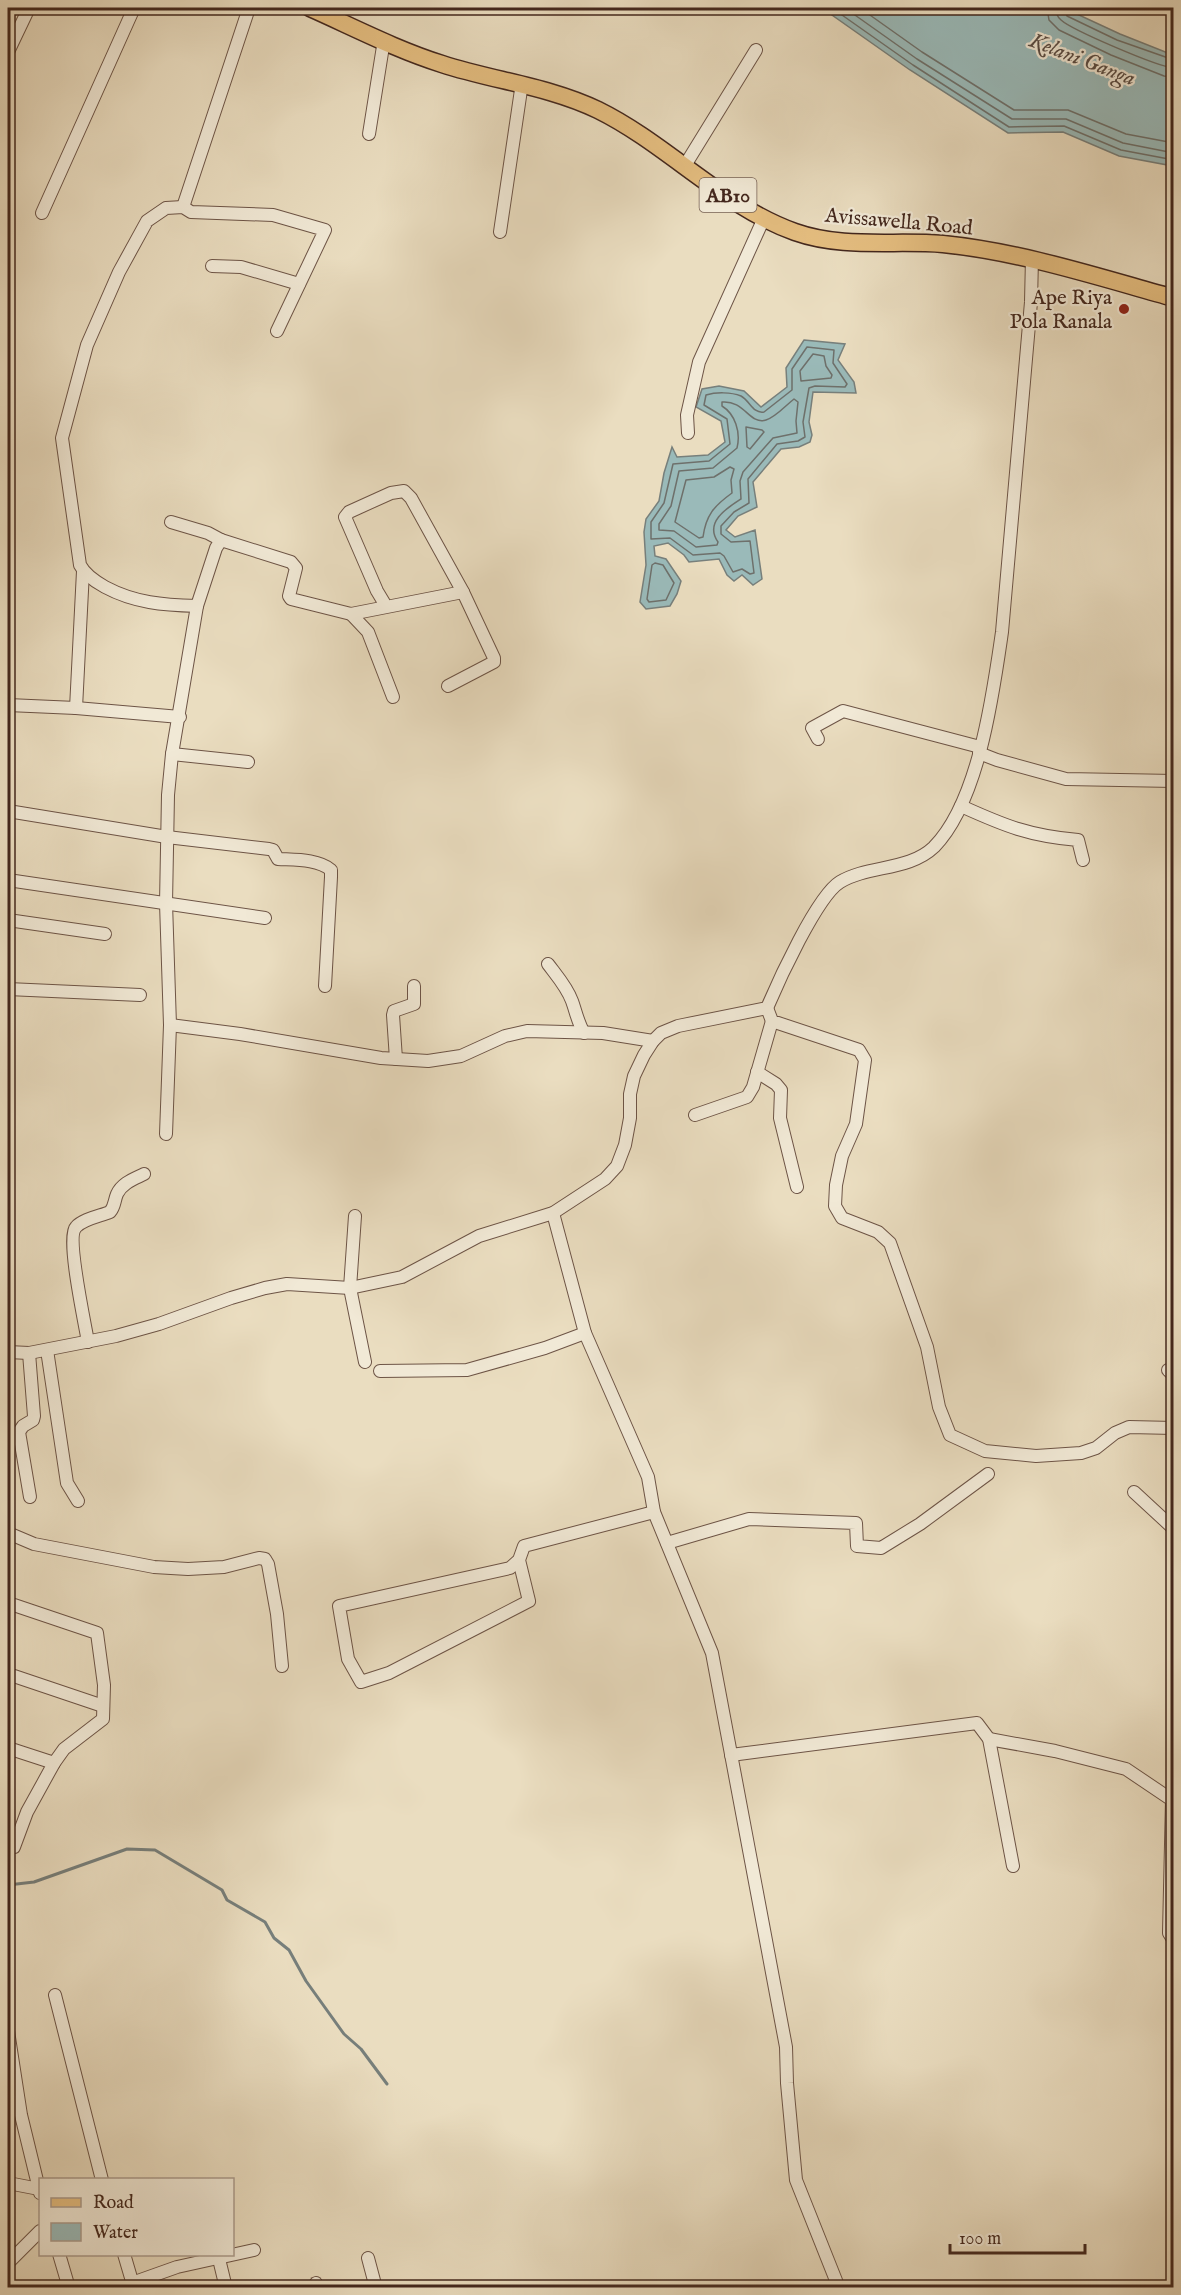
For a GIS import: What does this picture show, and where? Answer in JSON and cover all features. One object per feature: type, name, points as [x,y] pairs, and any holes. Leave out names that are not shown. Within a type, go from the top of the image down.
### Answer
[{"type":"main road","name":"Avissawella Road","points":[[310,8],[442,64],[522,83],[562,95],[599,111],[636,131],[684,166],[764,218],[796,232],[818,238],[865,244],[942,244],[1032,258],[1173,298]]},
{"type":"street","points":[[8,52],[29,8]]},
{"type":"street","points":[[42,213],[134,8]]},
{"type":"street","points":[[183,207],[249,8]]},
{"type":"street","points":[[369,134],[384,40]]},
{"type":"street","points":[[684,166],[756,50]]},
{"type":"street","points":[[500,232],[522,83]]},
{"type":"street","points":[[197,606],[156,604],[134,600],[99,584],[83,571],[80,565],[62,438],[84,356],[119,272],[147,221],[166,208],[183,207],[191,212],[273,215],[325,230],[277,331]]},
{"type":"street","points":[[688,433],[687,415],[699,362],[764,218]]},
{"type":"street","points":[[695,1115],[747,1097],[753,1087],[772,1021],[768,1008],[781,974],[822,901],[838,883],[916,859],[933,848],[961,806],[980,750],[995,685],[1002,632],[1031,303],[1032,258]]},
{"type":"street","points":[[212,266],[241,267],[299,284]]},
{"type":"street","points":[[386,606],[377,591],[345,517],[349,512],[398,491],[404,491],[411,498],[463,592],[494,658],[494,662],[448,686]]},
{"type":"street","points":[[171,522],[291,562],[296,568],[289,596],[291,598],[351,614],[463,592]]},
{"type":"street","points":[[166,1134],[170,1025],[166,903],[167,837],[172,754],[197,606],[216,548],[221,540]]},
{"type":"street","points":[[76,708],[83,571]]},
{"type":"street","points":[[351,614],[368,632],[393,697]]},
{"type":"street","points":[[8,705],[180,717]]},
{"type":"street","points":[[818,739],[812,728],[843,711],[980,750],[997,760],[1066,779],[1173,781]]},
{"type":"street","points":[[172,754],[248,762]]},
{"type":"street","points":[[961,806],[1012,829],[1046,838],[1078,840],[1083,860]]},
{"type":"street","points":[[8,811],[167,837],[269,849],[273,850],[278,859],[319,863],[331,870],[325,986]]},
{"type":"street","points":[[8,880],[265,918]]},
{"type":"street","points":[[8,920],[105,934]]},
{"type":"street","points":[[548,964],[563,982],[572,999],[578,1024],[584,1033]]},
{"type":"street","points":[[396,1059],[393,1015],[394,1011],[414,1005],[414,986]]},
{"type":"street","points":[[8,989],[140,994]]},
{"type":"street","points":[[8,1352],[28,1353],[88,1342],[159,1324],[265,1288],[287,1284],[350,1288],[402,1277],[479,1236],[553,1213],[605,1179],[617,1166],[626,1145],[634,1076],[653,1041],[661,1033],[678,1026],[768,1008]]},
{"type":"street","points":[[772,1021],[859,1050],[865,1060],[856,1124],[842,1156],[836,1185],[835,1206],[842,1218],[878,1232],[890,1243],[927,1347],[939,1407],[950,1435],[985,1451],[1036,1456],[1082,1453],[1096,1448],[1114,1433],[1129,1427],[1173,1428]]},
{"type":"street","points":[[170,1025],[396,1059],[428,1061],[461,1056],[505,1036],[527,1031],[628,1035],[653,1041]]},
{"type":"street","points":[[757,1072],[781,1090],[780,1118],[797,1186]]},
{"type":"street","points":[[88,1342],[74,1253],[73,1231],[76,1225],[110,1212],[114,1208],[120,1188],[144,1174]]},
{"type":"street","points":[[553,1213],[585,1333],[648,1478],[654,1512],[712,1653],[786,2047],[795,2180],[839,2288]]},
{"type":"street","points":[[355,1216],[350,1288],[365,1362]]},
{"type":"street","points":[[380,1371],[467,1370],[545,1348],[585,1333]]},
{"type":"street","points":[[47,1350],[67,1483],[78,1501]]},
{"type":"street","points":[[28,1353],[34,1416],[30,1423],[23,1426],[19,1432],[30,1497]]},
{"type":"street","points":[[667,1543],[749,1519],[856,1523],[857,1546],[881,1548],[920,1524],[988,1474]]},
{"type":"street","points":[[1134,1492],[1173,1529]]},
{"type":"street","points":[[519,1560],[530,1601],[389,1673],[361,1682],[348,1659],[339,1606],[510,1568],[519,1560],[524,1546],[654,1512]]},
{"type":"street","points":[[8,1533],[34,1544],[154,1567],[188,1569],[224,1567],[259,1558],[265,1559],[268,1564],[277,1614],[282,1666]]},
{"type":"street","points":[[8,1603],[97,1633],[104,1685],[103,1719],[64,1749],[27,1812],[14,1847],[8,1846]]},
{"type":"street","points":[[8,1674],[103,1706]]},
{"type":"street","points":[[731,1755],[977,1723],[989,1739],[1013,1866]]},
{"type":"street","points":[[989,1739],[1055,1751],[1126,1769],[1172,1800]]},
{"type":"street","points":[[8,1748],[54,1763]]},
{"type":"street","points":[[1173,1779],[1169,1933],[1173,1941]]},
{"type":"street","points":[[55,1995],[101,2178]]},
{"type":"street","points":[[8,2031],[21,2115],[39,2187]]},
{"type":"street","points":[[8,2183],[39,2191]]},
{"type":"street","points":[[8,2263],[39,2232]]},
{"type":"street","points":[[234,2255],[254,2250]]},
{"type":"street","points":[[60,2256],[69,2288]]},
{"type":"street","points":[[125,2256],[133,2285],[177,2267],[231,2256]]},
{"type":"street","points":[[368,2258],[376,2288]]},
{"type":"street","points":[[219,2259],[226,2288]]},
{"type":"water","name":"Kelani Ganga","points":[[822,8],[1064,8],[1173,55],[1173,166],[1119,156],[1063,132],[1008,133],[910,70]]},
{"type":"water","points":[[804,340],[845,344],[838,360],[854,382],[856,393],[813,392],[809,422],[812,435],[810,442],[799,447],[781,449],[753,482],[757,507],[738,516],[726,530],[735,537],[755,530],[762,579],[753,585],[742,575],[734,581],[727,575],[719,559],[689,562],[684,555],[668,543],[654,546],[655,556],[666,559],[681,581],[670,606],[646,609],[640,602],[646,565],[644,532],[646,519],[659,501],[672,447],[677,457],[708,455],[725,442],[721,421],[696,407],[702,389],[719,386],[744,391],[761,407],[787,387],[786,368]]},
{"type":"waterway","points":[[8,1885],[34,1882],[127,1849],[155,1850],[222,1890],[227,1900],[265,1922],[274,1938],[289,1950],[306,1981],[344,2034],[361,2049],[387,2084]]},
{"type":"place","name":"Ape Riya Pola Ranala","points":[[1124,309]]}]
